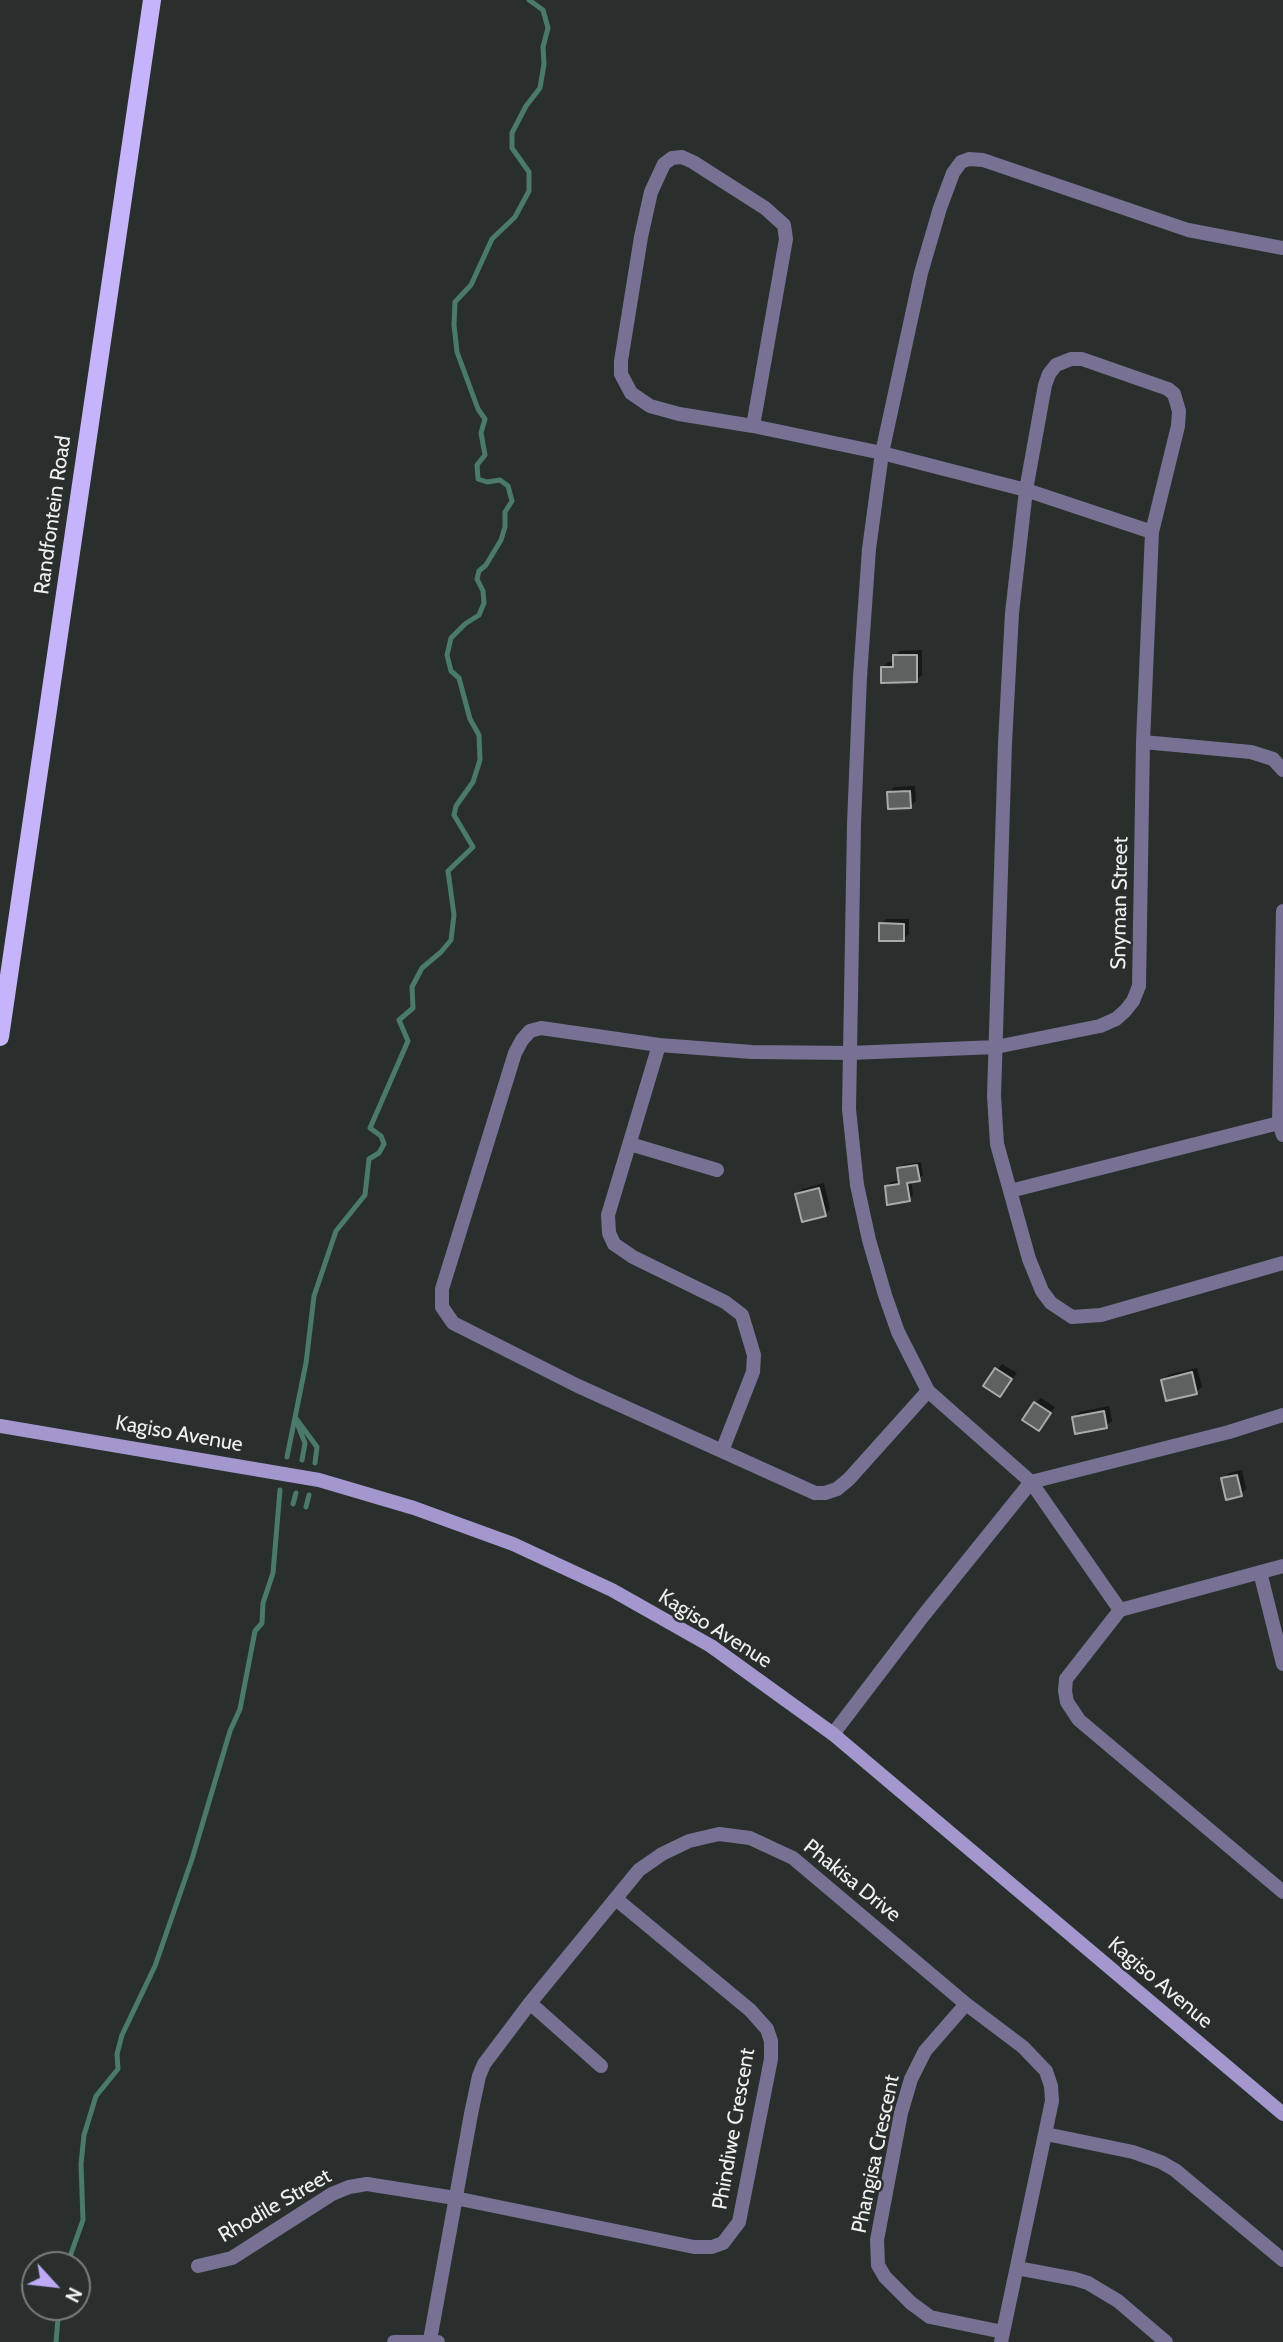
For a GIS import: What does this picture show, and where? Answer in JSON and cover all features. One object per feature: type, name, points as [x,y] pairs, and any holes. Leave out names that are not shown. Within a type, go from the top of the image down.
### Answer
[{"type":"main road","name":"Randfontein Road","points":[[0,1037],[152,0]]},
{"type":"street","points":[[753,426],[786,239],[784,225],[765,208],[693,162],[682,157],[672,158],[664,164],[651,192],[639,249],[621,361],[621,374],[631,393],[650,406],[679,414],[753,426],[882,453],[1026,490],[1152,532]]},
{"type":"street","points":[[1121,1611],[1031,1482],[928,1391],[898,1332],[869,1240],[852,1149],[849,1109],[854,824],[869,549],[882,453],[921,273],[940,208],[953,173],[961,162],[969,159],[983,160],[1188,230],[1283,248]]},
{"type":"street","name":"Snyman Street","points":[[722,1451],[578,1386],[462,1329],[442,1307],[442,1289],[515,1053],[530,1031],[541,1028],[659,1045],[752,1052],[850,1053],[996,1047],[1100,1026],[1116,1019],[1133,1001],[1140,975],[1143,742],[1152,532],[1178,426],[1177,402],[1168,389],[1082,359],[1063,360],[1049,374],[1036,430],[1026,490],[1012,613],[996,1047],[997,1144],[1029,1259],[1042,1291],[1051,1303],[1072,1317],[1101,1315],[1283,1263]]},
{"type":"street","points":[[1143,742],[1251,752],[1273,759],[1283,770]]},
{"type":"street","points":[[1010,1191],[1281,1129],[1283,911]]},
{"type":"street","points":[[659,1045],[608,1215],[609,1233],[614,1244],[633,1257],[725,1302],[742,1315],[754,1355],[753,1372],[722,1451],[803,1489],[825,1493],[837,1489],[849,1479],[928,1391]]},
{"type":"street","points":[[629,1144],[717,1170]]},
{"type":"street","points":[[833,1734],[923,1616],[1031,1482],[1229,1432],[1283,1415]]},
{"type":"street","name":"Kagiso Avenue","points":[[0,1426],[319,1480],[414,1508],[513,1544],[612,1590],[711,1646],[833,1734],[1283,2114]]},
{"type":"street","points":[[1283,1566],[1121,1611],[1066,1679],[1065,1692],[1067,1702],[1079,1720],[1283,1892]]},
{"type":"street","points":[[1260,1572],[1283,1664]]},
{"type":"street","name":"Phakisa Drive","points":[[435,2341],[455,2198],[479,2076],[491,2053],[639,1870],[662,1854],[689,1841],[719,1834],[750,1838],[793,1858],[966,2004],[1023,2047],[1046,2071],[1052,2101],[1002,2337]]},
{"type":"street","name":"Phindiwe Crescent","points":[[455,2198],[694,2247],[712,2247],[723,2243],[739,2222],[771,2059],[768,2029],[750,2010],[616,1899]]},
{"type":"street","points":[[530,2003],[601,2066]]},
{"type":"street","name":"Phangisa Crescent","points":[[966,2004],[925,2051],[911,2078],[901,2113],[877,2240],[878,2265],[885,2277],[911,2303],[930,2317],[1002,2337]]},
{"type":"street","points":[[1046,2134],[1133,2152],[1168,2166],[1283,2260]]},
{"type":"street","name":"Rhodile Street","points":[[198,2266],[232,2258],[244,2252],[332,2194],[358,2184],[455,2198]]},
{"type":"street","points":[[1017,2268],[1088,2283],[1118,2301],[1166,2342]]},
{"type":"street","points":[[394,2342],[435,2341]]},
{"type":"building","points":[[893,655],[917,655],[917,682],[881,683],[881,667],[893,667]]},
{"type":"building","points":[[910,791],[911,808],[888,809],[887,792]]},
{"type":"building","points":[[879,923],[904,924],[904,941],[879,941]]},
{"type":"building","points":[[917,1165],[920,1181],[907,1183],[910,1201],[887,1205],[885,1186],[899,1184],[897,1168]]},
{"type":"building","points":[[819,1188],[826,1216],[802,1222],[795,1194]]},
{"type":"building","points":[[995,1368],[1012,1379],[1000,1397],[983,1386]]},
{"type":"building","points":[[1192,1372],[1197,1394],[1166,1401],[1161,1380]]},
{"type":"building","points":[[1034,1402],[1051,1413],[1039,1431],[1022,1420]]},
{"type":"building","points":[[1104,1411],[1107,1428],[1075,1434],[1072,1417]]},
{"type":"building","points":[[1237,1475],[1242,1496],[1226,1500],[1221,1478]]},
{"type":"waterway","points":[[287,1457],[306,1363],[314,1296],[336,1231],[365,1195],[369,1159],[379,1153],[384,1144],[381,1136],[370,1128],[408,1041],[399,1020],[413,1008],[412,987],[422,968],[451,940],[454,915],[448,871],[473,847],[454,815],[456,806],[473,782],[480,760],[479,735],[470,719],[459,678],[451,671],[447,655],[451,638],[479,615],[484,603],[483,591],[477,579],[479,571],[486,565],[501,540],[505,527],[505,512],[512,501],[508,486],[500,480],[487,482],[478,479],[477,465],[485,455],[481,433],[485,419],[478,409],[457,352],[455,302],[471,285],[492,239],[515,217],[529,191],[529,172],[512,148],[512,133],[526,106],[540,88],[544,64],[543,47],[548,28],[543,10],[529,0]]},
{"type":"waterway","points":[[295,1417],[317,1447],[315,1463]]},
{"type":"waterway","points":[[297,1423],[305,1443],[302,1460]]},
{"type":"waterway","points":[[72,2251],[83,2220],[81,2164],[84,2135],[96,2096],[118,2069],[117,2054],[122,2035],[155,1966],[192,1859],[230,1731],[240,1709],[255,1631],[262,1623],[263,1603],[273,1573],[280,1490]]},
{"type":"waterway","points":[[293,1504],[296,1493]]},
{"type":"waterway","points":[[306,1507],[309,1495]]},
{"type":"waterway","points":[[56,2342],[58,2321]]}]
